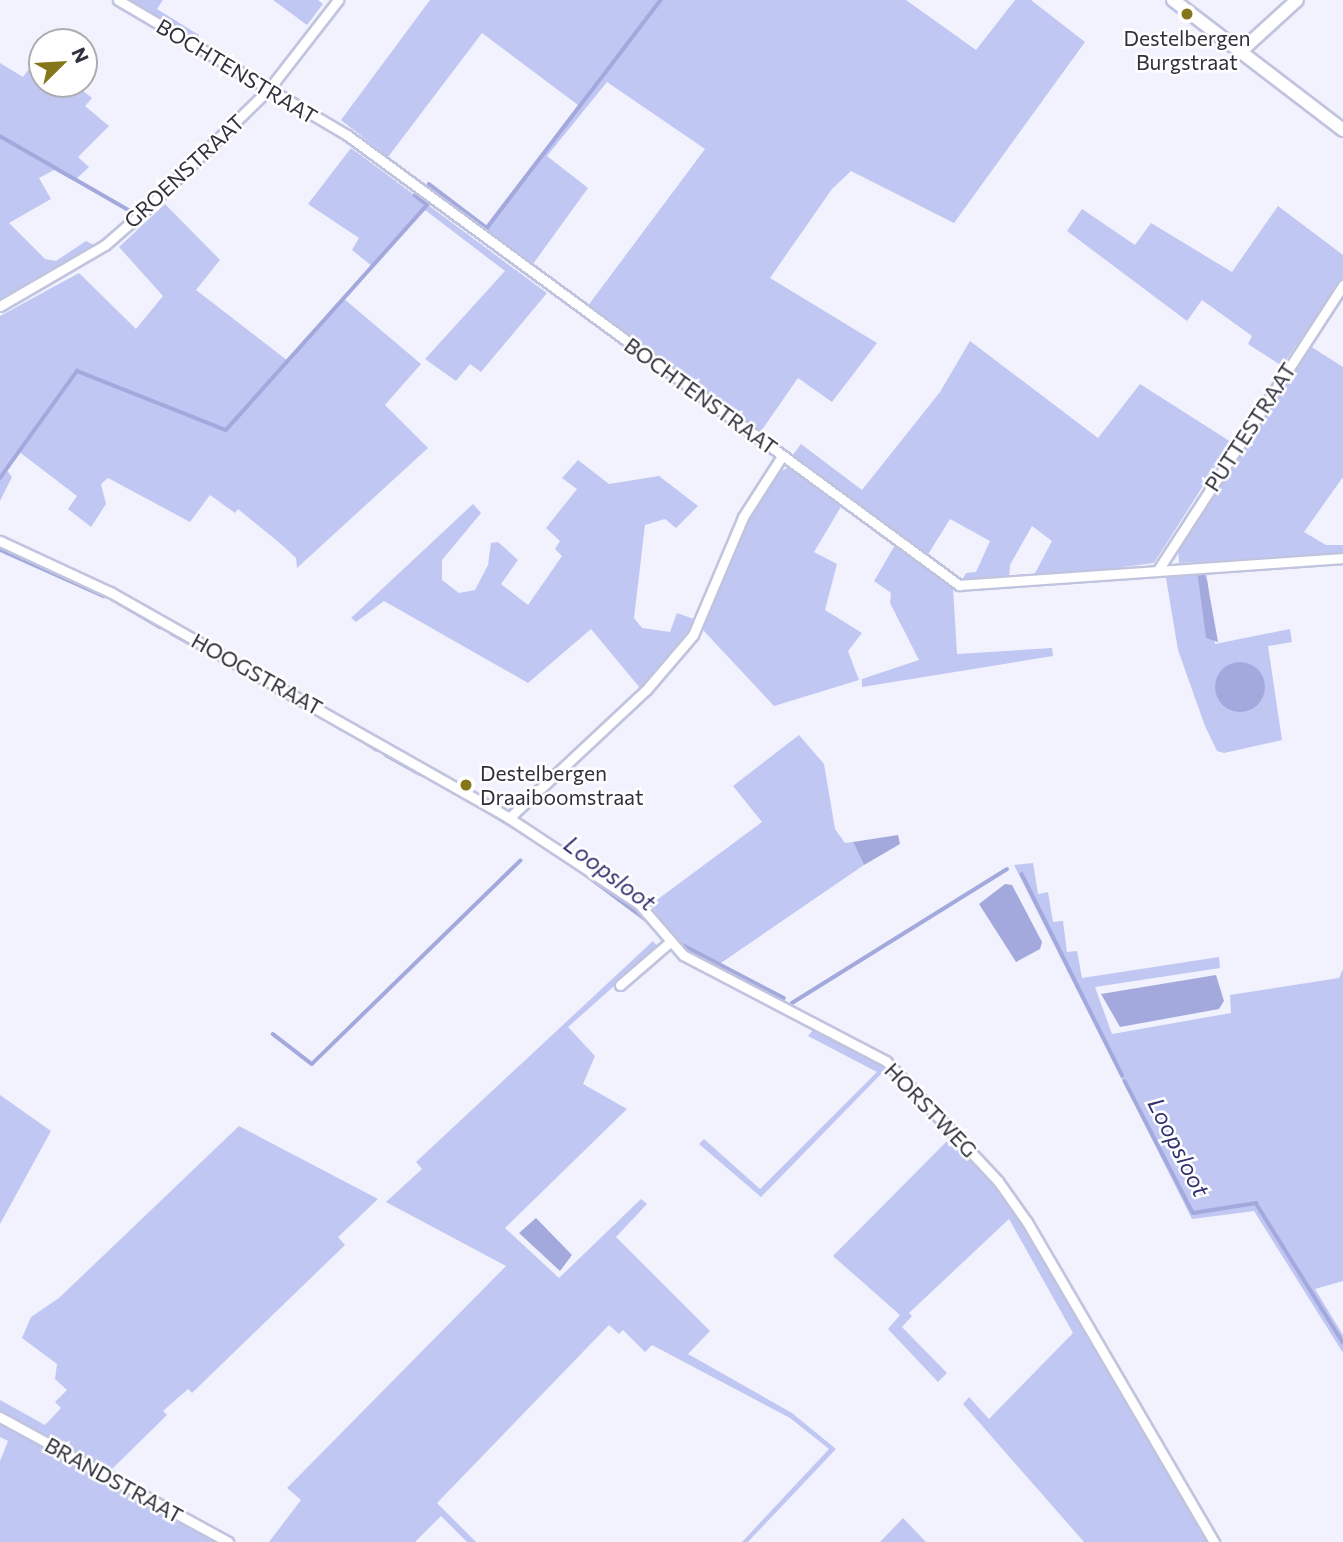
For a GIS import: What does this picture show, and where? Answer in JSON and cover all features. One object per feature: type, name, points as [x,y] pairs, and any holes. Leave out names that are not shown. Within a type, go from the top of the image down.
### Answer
[{"type":"street","name":"BOCHTENSTRAAT","points":[[118,0],[347,135],[782,456],[964,586],[1343,558]]},
{"type":"street","name":"GROENSTRAAT","points":[[0,306],[105,245],[269,89],[338,0]]},
{"type":"street","points":[[1173,0],[1343,130]]},
{"type":"street","points":[[1240,52],[1297,0]]},
{"type":"street","name":"PUTTESTRAAT","points":[[1158,570],[1343,285]]},
{"type":"street","points":[[509,818],[646,690],[693,635],[743,517],[782,456]]},
{"type":"street","name":"HOOGSTRAAT","points":[[0,541],[110,592],[509,818]]},
{"type":"street","name":"HORSTWEG","points":[[509,818],[639,904],[683,956],[886,1061],[913,1086],[1027,1222],[1214,1542]]},
{"type":"street","points":[[620,985],[670,942]]},
{"type":"street","name":"BRANDSTRAAT","points":[[0,1418],[228,1542]]},
{"type":"shaded area","points":[[126,0],[163,0],[157,9],[199,35],[197,41]]},
{"type":"shaded area","points":[[273,0],[318,0],[323,4],[307,25]]},
{"type":"shaded area","points":[[430,0],[906,0],[976,50],[1015,0],[1031,0],[1085,42],[954,223],[851,171],[832,189],[770,278],[877,343],[832,402],[798,378],[759,434],[587,307],[705,149],[607,82],[547,156],[588,188],[533,264],[484,228],[578,105],[482,33],[388,157],[341,120]]},
{"type":"shaded area","points":[[0,63],[23,77],[28,70],[28,98],[92,98],[85,106],[109,126],[78,157],[89,167],[74,181],[54,170],[39,178],[51,199],[9,223],[45,259],[56,261],[86,241],[96,246],[0,299]]},
{"type":"shaded area","points":[[351,148],[547,293],[481,372],[470,364],[456,381],[425,359],[505,271],[425,210],[372,266],[352,250],[359,238],[308,204]]},
{"type":"shaded area","points":[[165,204],[220,260],[196,290],[288,361],[343,298],[421,364],[385,405],[428,448],[297,568],[296,558],[282,545],[238,509],[235,513],[210,495],[190,522],[108,478],[101,484],[106,504],[91,527],[68,509],[77,496],[18,451],[5,468],[12,477],[0,501],[0,316],[79,273],[136,329],[163,296],[119,247]]},
{"type":"shaded area","points":[[1278,206],[1343,255],[1343,277],[1282,366],[1248,344],[1252,336],[1202,300],[1187,321],[1067,231],[1082,209],[1135,245],[1151,223],[1232,272]]},
{"type":"shaded area","points":[[970,341],[1098,438],[1140,384],[1231,442],[1154,563],[1032,579],[1052,541],[1032,526],[1010,565],[1009,580],[961,582],[966,573],[976,572],[990,541],[950,519],[927,556],[792,456],[801,444],[862,490],[940,392]]},
{"type":"shaded area","points":[[1310,346],[1343,367],[1343,477],[1304,532],[1326,545],[1343,545],[1343,554],[1179,563],[1178,547]]},
{"type":"shaded area","points":[[578,460],[609,484],[659,476],[698,506],[676,528],[665,519],[645,525],[634,618],[642,628],[670,632],[677,613],[697,620],[640,688],[591,629],[528,683],[384,601],[356,622],[351,618],[473,504],[481,513],[442,560],[442,580],[459,593],[475,590],[488,565],[491,543],[498,542],[518,560],[501,584],[528,605],[562,556],[555,549],[560,541],[546,528],[577,489],[562,478]]},
{"type":"shaded area","points":[[791,466],[842,505],[814,552],[837,564],[825,610],[862,633],[848,651],[859,680],[774,706],[703,630],[747,518],[779,472]]},
{"type":"shaded area","points":[[895,545],[953,587],[957,654],[1052,648],[1053,656],[862,687],[862,679],[919,660],[890,603],[891,593],[874,581]]},
{"type":"shaded area","points":[[1206,569],[1215,644],[1290,629],[1292,642],[1268,646],[1282,740],[1224,753],[1217,751],[1205,726],[1178,650],[1166,578]]},
{"type":"shaded area","points":[[1197,570],[1203,570],[1207,581],[1218,642],[1206,638]]},
{"type":"shaded area","points":[[1240,662],[1258,669],[1265,687],[1258,705],[1240,712],[1222,705],[1215,687],[1222,669]]},
{"type":"shaded area","points":[[799,735],[824,764],[835,829],[845,843],[853,842],[864,865],[718,965],[680,945],[650,905],[762,822],[733,786]]},
{"type":"shaded area","points":[[898,835],[900,844],[864,865],[853,842]]},
{"type":"shaded area","points":[[1033,863],[1038,894],[1048,892],[1053,922],[1063,921],[1067,952],[1077,951],[1082,978],[1219,957],[1220,968],[1095,987],[1112,1034],[1231,1013],[1230,995],[1339,978],[1343,969],[1343,1281],[1315,1289],[1343,1335],[1343,1353],[1254,1211],[1192,1219],[1014,865]]},
{"type":"shaded area","points":[[1005,884],[1012,885],[1042,942],[1040,949],[1016,962],[979,904]]},
{"type":"shaded area","points":[[653,941],[658,947],[568,1027],[595,1056],[583,1084],[627,1109],[505,1228],[559,1278],[641,1199],[647,1204],[616,1237],[710,1331],[688,1354],[792,1413],[836,1449],[748,1542],[742,1542],[829,1449],[790,1418],[652,1345],[645,1352],[623,1330],[619,1334],[609,1325],[437,1503],[476,1542],[467,1542],[441,1516],[415,1542],[269,1542],[301,1500],[287,1488],[506,1266],[386,1202],[422,1169],[416,1162]]},
{"type":"shaded area","points":[[1216,975],[1224,1001],[1219,1009],[1120,1027],[1101,994]]},
{"type":"shaded area","points":[[813,1030],[887,1068],[761,1197],[699,1144],[704,1139],[760,1189],[877,1072],[808,1036]]},
{"type":"shaded area","points":[[0,1095],[51,1131],[0,1224]]},
{"type":"shaded area","points":[[239,1126],[378,1199],[338,1237],[345,1245],[192,1393],[188,1389],[163,1411],[167,1415],[110,1471],[0,1412],[0,1400],[45,1425],[61,1408],[55,1402],[67,1390],[55,1379],[57,1364],[22,1338],[31,1317],[59,1298]]},
{"type":"shaded area","points":[[952,1136],[1018,1215],[1209,1542],[1084,1542],[963,1404],[969,1397],[989,1419],[1073,1333],[1009,1219],[909,1313],[912,1316],[902,1327],[947,1373],[938,1382],[888,1329],[900,1315],[833,1256]]},
{"type":"shaded area","points":[[536,1218],[572,1255],[560,1271],[519,1233]]},
{"type":"shaded area","points":[[0,1424],[217,1539],[215,1542],[0,1542],[0,1461],[8,1441],[0,1437]]},
{"type":"shaded area","points":[[903,1518],[926,1542],[880,1542]]},
{"type":"waterway","points":[[429,184],[487,228],[661,0]]},
{"type":"waterway","points":[[0,136],[132,212]]},
{"type":"waterway","points":[[0,478],[77,371],[226,430],[427,205],[415,196]]},
{"type":"waterway","name":"Loopsloot","points":[[1,550],[104,596]]},
{"type":"waterway","name":"Loopsloot","points":[[119,603],[160,627]]},
{"type":"waterway","name":"Loopsloot","points":[[171,633],[238,670]]},
{"type":"waterway","name":"Loopsloot","points":[[248,676],[281,694]]},
{"type":"waterway","name":"Loopsloot","points":[[326,719],[342,729]]},
{"type":"waterway","name":"Loopsloot","points":[[351,733],[376,749]]},
{"type":"waterway","name":"Loopsloot","points":[[386,755],[419,773]]},
{"type":"waterway","name":"Loopsloot","points":[[484,809],[525,834]]},
{"type":"waterway","points":[[273,1034],[312,1064],[520,861]]},
{"type":"waterway","name":"Loopsloot","points":[[574,866],[649,922]]},
{"type":"waterway","name":"Loopsloot","points":[[792,1003],[1007,869]]},
{"type":"waterway","name":"Loopsloot","points":[[1022,874],[1122,1075]]},
{"type":"waterway","name":"Loopsloot","points":[[681,944],[784,998]]},
{"type":"waterway","name":"Loopsloot","points":[[1125,1081],[1193,1213],[1256,1203],[1343,1342]]},
{"type":"place","name":"Destelbergen Burgstraat","points":[[1187,14]]},
{"type":"place","name":"Destelbergen Draaiboomstraat","points":[[466,785]]}]
